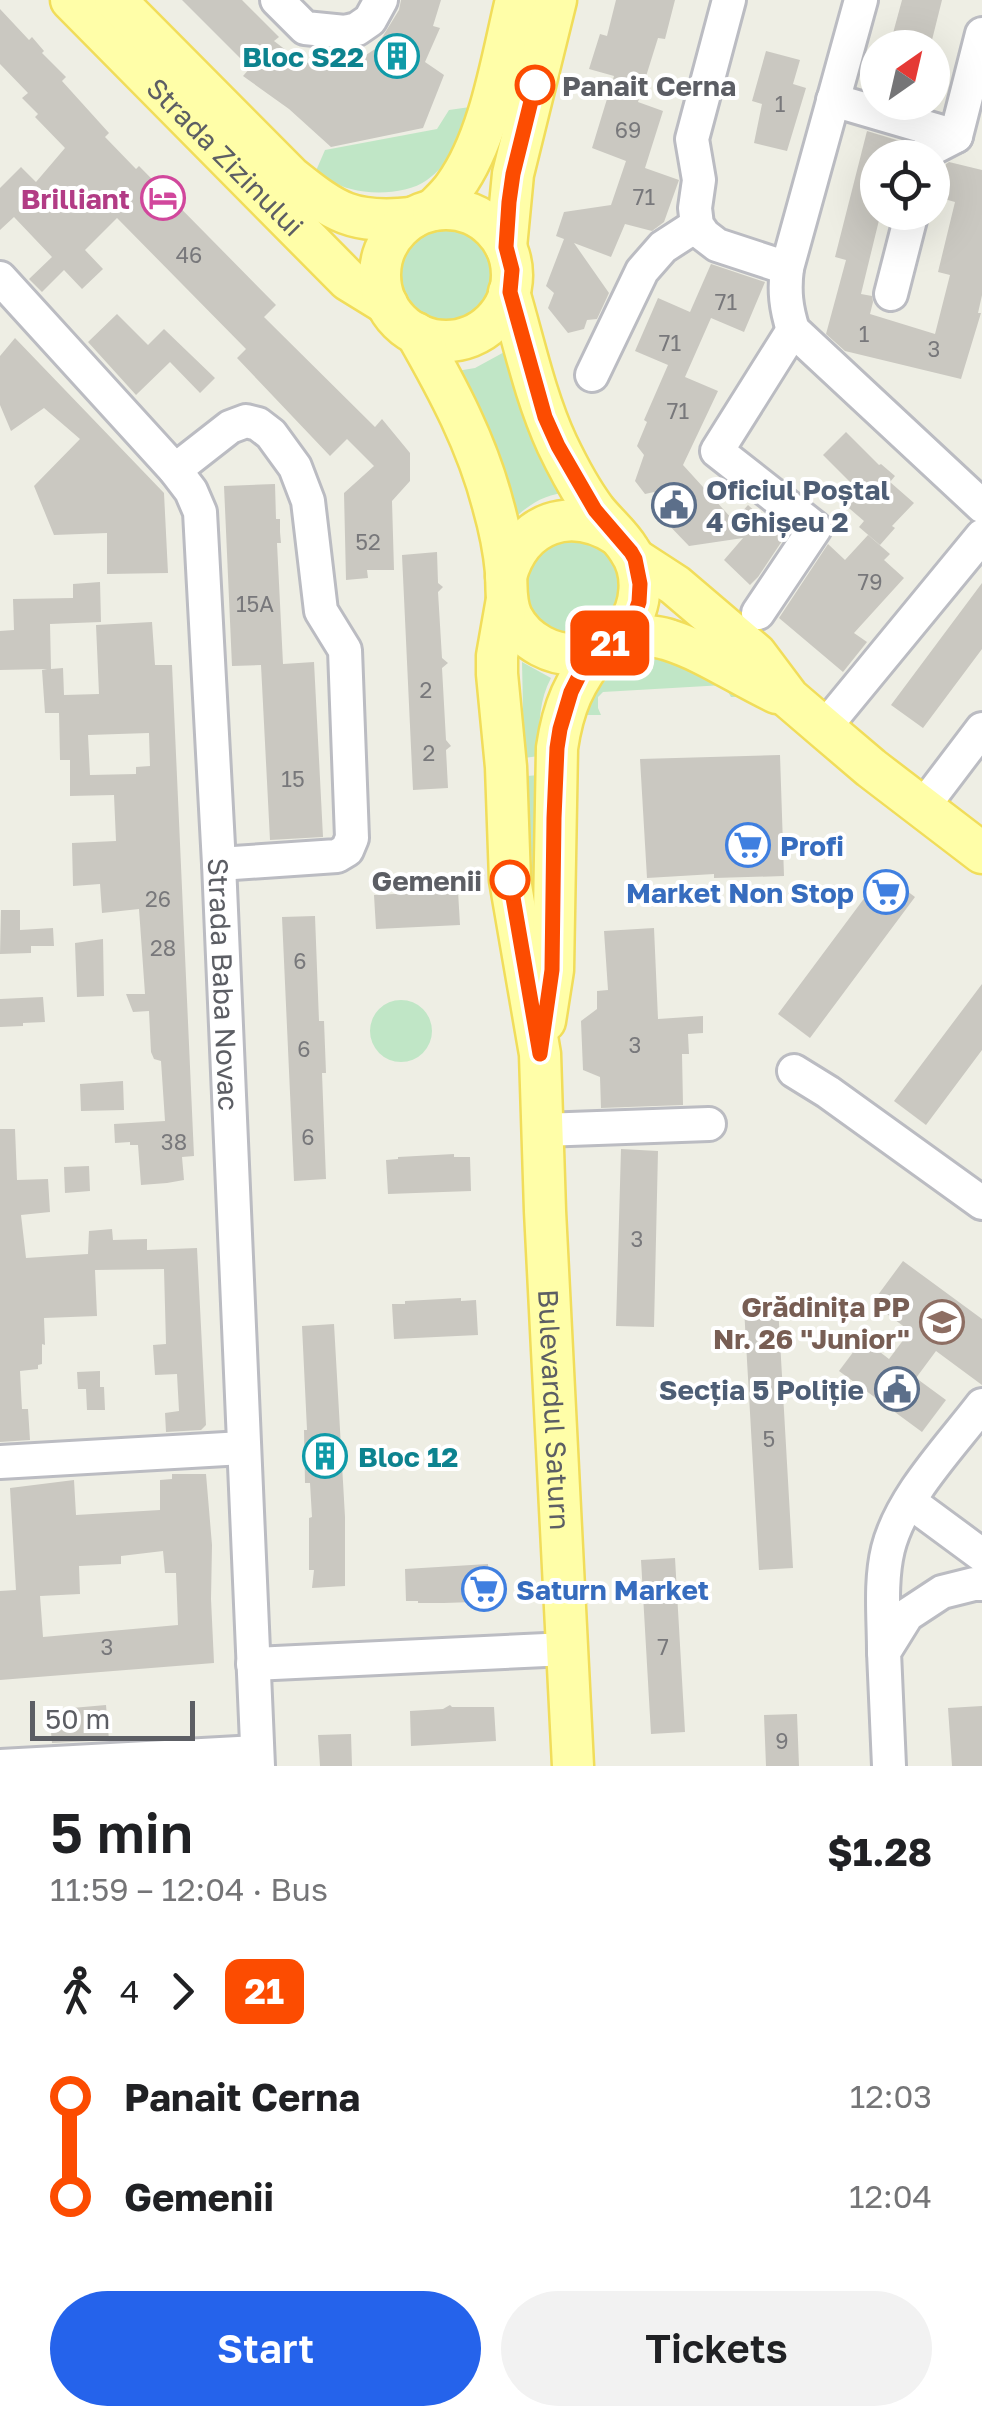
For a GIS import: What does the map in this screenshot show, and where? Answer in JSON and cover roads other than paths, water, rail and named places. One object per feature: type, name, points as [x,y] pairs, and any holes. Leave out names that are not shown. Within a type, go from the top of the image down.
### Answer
[{"type":"main road","name":"Strada Zizinului","points":[[70,0],[348,280],[387,304]]},
{"type":"main road","name":"Strada Zizinului","points":[[114,0],[318,199],[342,214],[359,218],[382,221],[423,214]]},
{"type":"main road","points":[[423,214],[451,209],[468,212],[484,220],[506,247],[512,270],[510,292],[545,417],[595,510],[626,547],[640,584],[633,619],[611,641],[584,654],[550,650],[534,642],[512,616],[494,509],[473,441],[416,333],[387,304],[380,280],[382,256],[394,234],[454,188],[474,150],[491,106],[516,0]]},
{"type":"main road","points":[[506,247],[513,174],[556,0]]},
{"type":"main road","points":[[416,333],[441,340],[466,337],[489,325],[510,292]]},
{"type":"main road","points":[[506,587],[510,562],[527,538],[540,528],[572,520],[604,526],[756,654],[790,698],[824,728],[982,853]]},
{"type":"main road","name":"Bulevardul Saturn","points":[[506,587],[496,674],[506,768],[510,880],[540,1054],[573,1766]]},
{"type":"main road","points":[[611,641],[666,638],[790,698]]},
{"type":"main road","name":"Bulevardul Saturn","points":[[540,1054],[552,970],[560,729],[581,672],[611,641]]},
{"type":"street","points":[[278,0],[305,28],[345,32],[370,20],[381,0]]},
{"type":"street","points":[[729,0],[692,139],[699,180],[698,225],[718,245],[787,268]]},
{"type":"street","points":[[853,2],[833,100],[787,268],[786,310],[793,330],[979,490]]},
{"type":"street","points":[[949,140],[956,136],[982,34]]},
{"type":"street","points":[[833,100],[956,136]]},
{"type":"street","points":[[592,375],[642,271],[663,247],[698,225]]},
{"type":"street","points":[[891,294],[907,230]]},
{"type":"street","name":"Strada Baba Novac","points":[[0,278],[176,470],[191,490],[200,512],[257,1759]]},
{"type":"street","points":[[758,613],[814,528],[718,451],[793,330]]},
{"type":"street","points":[[176,470],[230,427],[246,421],[271,434],[296,467],[308,501],[321,610],[344,650],[352,838],[348,850],[337,856],[218,864]]},
{"type":"street","points":[[824,728],[982,536]]},
{"type":"street","points":[[922,808],[982,729]]},
{"type":"street","points":[[794,1071],[982,1203]]},
{"type":"street","points":[[542,1130],[709,1124]]},
{"type":"street","points":[[889,1766],[884,1652],[888,1548],[920,1485],[982,1405]]},
{"type":"street","points":[[0,1462],[243,1448]]},
{"type":"street","points":[[910,1502],[982,1555]]},
{"type":"street","points":[[884,1652],[907,1615],[942,1592],[982,1584]]},
{"type":"street","points":[[253,1664],[568,1649]]},
{"type":"street","points":[[0,1766],[257,1759]]},
{"type":"place","name":"Bloc S22","points":[[397,56]]},
{"type":"place","name":"Panait Cerna","points":[[535,85]]},
{"type":"place","name":"Brilliant","points":[[163,198]]},
{"type":"place","name":"Oficiul Poștal 4 Ghișeu 2","points":[[674,505]]},
{"type":"place","name":"Profi","points":[[748,845]]},
{"type":"place","name":"Gemenii","points":[[510,880]]},
{"type":"place","name":"Market Non Stop","points":[[886,892]]},
{"type":"place","name":"Grădinița PP Nr. 26 \"Junior\"","points":[[942,1322]]},
{"type":"place","name":"Secția 5 Poliție","points":[[897,1389]]},
{"type":"place","name":"Bloc 12","points":[[325,1456]]},
{"type":"place","name":"Saturn Market","points":[[484,1589]]}]
